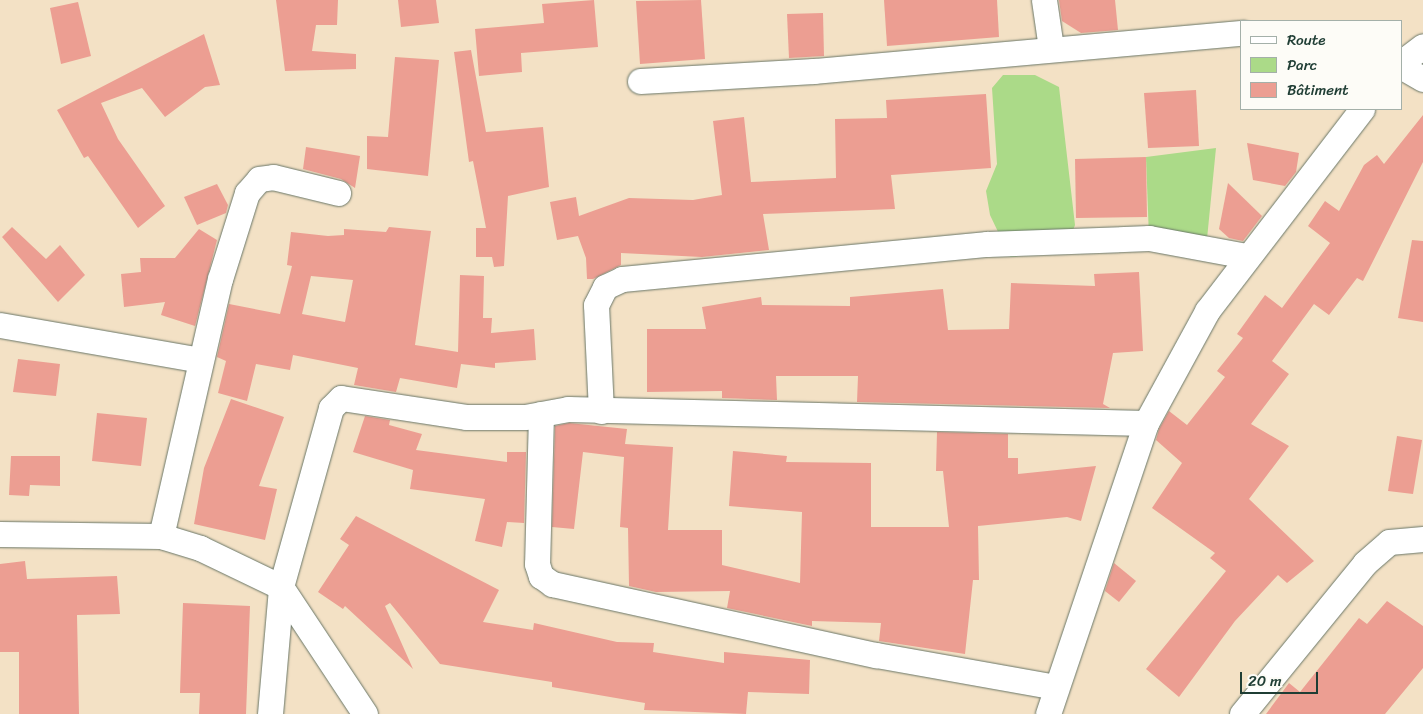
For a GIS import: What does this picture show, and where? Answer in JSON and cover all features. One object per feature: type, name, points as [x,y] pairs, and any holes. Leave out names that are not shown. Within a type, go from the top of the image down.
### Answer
[{"type":"street","points":[[1044,0],[1051,48]]},
{"type":"street","points":[[640,81],[814,71],[1051,48],[1240,33]]},
{"type":"street","points":[[1403,61],[1423,46]]},
{"type":"street","points":[[1403,68],[1423,79]]},
{"type":"street","points":[[1048,714],[1146,423],[1207,311],[1246,256],[1361,110]]},
{"type":"street","points":[[160,536],[200,360],[247,193],[259,179],[273,177],[338,193]]},
{"type":"street","points":[[601,411],[596,304],[605,287],[622,279],[977,245],[1150,238],[1246,256]]},
{"type":"street","points":[[0,325],[200,360]]},
{"type":"street","points":[[270,714],[281,587],[331,408],[341,398],[466,417],[601,411],[1146,423]]},
{"type":"street","points":[[541,414],[537,564],[541,576],[552,584],[876,655],[1056,687]]},
{"type":"street","points":[[0,534],[160,536],[232,561],[281,587],[365,714]]},
{"type":"street","points":[[1242,714],[1366,563],[1389,542],[1423,540]]},
{"type":"green space","points":[[1003,75],[1035,75],[1059,87],[1075,225],[1065,251],[1010,257],[990,215],[986,191],[997,164],[992,88]]},
{"type":"green space","points":[[1216,148],[1206,249],[1149,238],[1146,157]]},
{"type":"building","points":[[276,0],[338,0],[337,25],[316,25],[312,51],[356,54],[356,69],[285,71]]},
{"type":"building","points":[[398,0],[436,0],[439,23],[401,27]]},
{"type":"building","points":[[594,0],[598,47],[521,53],[522,72],[479,76],[475,29],[544,23],[542,4]]},
{"type":"building","points":[[701,0],[705,59],[640,64],[636,1]]},
{"type":"building","points":[[884,0],[997,0],[999,37],[887,46]]},
{"type":"building","points":[[1059,0],[1115,0],[1118,30],[1081,33],[1062,21]]},
{"type":"building","points":[[78,2],[91,56],[61,64],[50,8]]},
{"type":"building","points":[[823,13],[824,56],[789,58],[787,14]]},
{"type":"building","points":[[204,34],[220,85],[205,87],[165,117],[142,88],[101,103],[118,139],[165,206],[138,228],[88,156],[84,158],[57,110]]},
{"type":"building","points":[[471,50],[486,132],[543,127],[549,187],[508,196],[504,266],[494,267],[492,257],[476,257],[476,228],[486,228],[473,161],[469,162],[454,52]]},
{"type":"building","points":[[395,57],[439,60],[428,176],[367,169],[367,136],[388,137]]},
{"type":"building","points":[[1196,90],[1199,146],[1148,148],[1144,93]]},
{"type":"building","points":[[986,94],[991,168],[891,175],[895,209],[763,214],[769,250],[702,257],[621,253],[621,265],[593,279],[587,279],[586,258],[578,236],[557,240],[550,202],[576,197],[579,216],[629,198],[693,200],[722,195],[713,121],[744,117],[751,182],[836,178],[835,119],[887,118],[886,100]]},
{"type":"building","points":[[1423,115],[1423,162],[1363,281],[1357,278],[1329,315],[1314,304],[1272,361],[1289,374],[1251,424],[1289,446],[1249,499],[1314,561],[1287,583],[1278,575],[1235,621],[1179,697],[1146,669],[1226,571],[1210,558],[1215,553],[1152,508],[1182,463],[1156,440],[1159,429],[1169,411],[1187,425],[1225,377],[1217,371],[1243,338],[1237,334],[1265,295],[1282,308],[1330,243],[1308,226],[1325,201],[1339,211],[1364,165],[1377,155],[1384,164]]},
{"type":"building","points":[[1247,143],[1299,153],[1296,172],[1285,186],[1253,180]]},
{"type":"building","points":[[306,147],[360,156],[355,188],[341,179],[303,169]]},
{"type":"building","points":[[1146,157],[1147,217],[1076,218],[1075,159]]},
{"type":"building","points":[[1228,183],[1262,216],[1243,241],[1229,238],[1219,229]]},
{"type":"building","points":[[217,184],[228,205],[226,213],[197,225],[184,197]]},
{"type":"building","points":[[12,227],[46,259],[60,245],[85,275],[58,302],[2,237]]},
{"type":"building","points":[[389,227],[431,231],[415,345],[458,352],[460,275],[484,276],[483,318],[492,318],[491,333],[534,329],[536,360],[495,363],[495,368],[461,364],[457,388],[400,378],[396,392],[354,385],[358,368],[293,355],[290,370],[256,364],[247,401],[218,393],[226,361],[217,357],[229,304],[280,314],[292,266],[287,265],[291,232],[328,236],[344,235],[344,229],[386,232]],"holes":[[[311,276],[353,280],[345,322],[302,314]]]},
{"type":"building","points":[[199,229],[217,240],[195,326],[161,315],[165,302],[124,307],[121,274],[141,272],[140,258],[175,258]]},
{"type":"building","points":[[1412,240],[1423,241],[1423,322],[1398,318]]},
{"type":"building","points":[[1139,272],[1143,351],[1113,353],[1103,404],[1110,408],[857,402],[858,376],[776,376],[777,400],[722,398],[722,391],[647,392],[647,329],[706,329],[702,307],[761,297],[762,305],[850,306],[850,297],[943,289],[948,330],[1009,329],[1011,283],[1095,286],[1094,274]]},
{"type":"building","points":[[18,359],[60,364],[56,396],[13,392]]},
{"type":"building","points":[[231,399],[284,417],[259,486],[277,489],[265,540],[194,524],[204,468]]},
{"type":"building","points":[[97,413],[147,418],[141,466],[92,461]]},
{"type":"building","points":[[365,416],[390,420],[389,425],[422,434],[416,450],[507,462],[507,452],[526,452],[524,523],[507,522],[502,547],[475,541],[485,499],[410,489],[413,470],[353,452]]},
{"type":"building","points":[[569,423],[627,429],[625,444],[673,447],[668,530],[722,530],[722,565],[800,583],[802,512],[729,506],[733,451],[787,456],[786,462],[871,463],[871,527],[949,527],[943,471],[936,471],[937,432],[1008,434],[1008,458],[1018,458],[1018,474],[1096,466],[1081,521],[1067,517],[978,526],[979,580],[973,580],[965,654],[879,641],[881,623],[812,621],[812,626],[727,608],[730,591],[656,592],[629,586],[628,528],[620,527],[624,457],[583,452],[574,529],[552,527],[555,426]]},
{"type":"building","points":[[1397,436],[1422,440],[1413,494],[1388,491]]},
{"type":"building","points":[[11,456],[60,456],[60,486],[30,485],[29,496],[9,495]]},
{"type":"building","points":[[356,516],[499,590],[483,622],[533,630],[534,623],[617,642],[654,643],[653,652],[724,663],[724,652],[810,660],[809,694],[748,692],[746,714],[644,710],[645,703],[552,687],[552,682],[440,664],[390,603],[385,606],[413,669],[345,606],[343,609],[318,592],[349,545],[340,539]]},
{"type":"building","points":[[25,561],[27,579],[117,576],[120,614],[77,615],[79,714],[19,714],[19,652],[0,652],[0,564]]},
{"type":"building","points":[[1114,563],[1136,581],[1119,602],[1105,591]]},
{"type":"building","points":[[1387,601],[1423,626],[1423,668],[1385,714],[1266,714],[1289,683],[1300,692],[1359,618],[1367,624]]},
{"type":"building","points":[[183,603],[250,606],[246,714],[199,714],[200,693],[180,693]]}]
